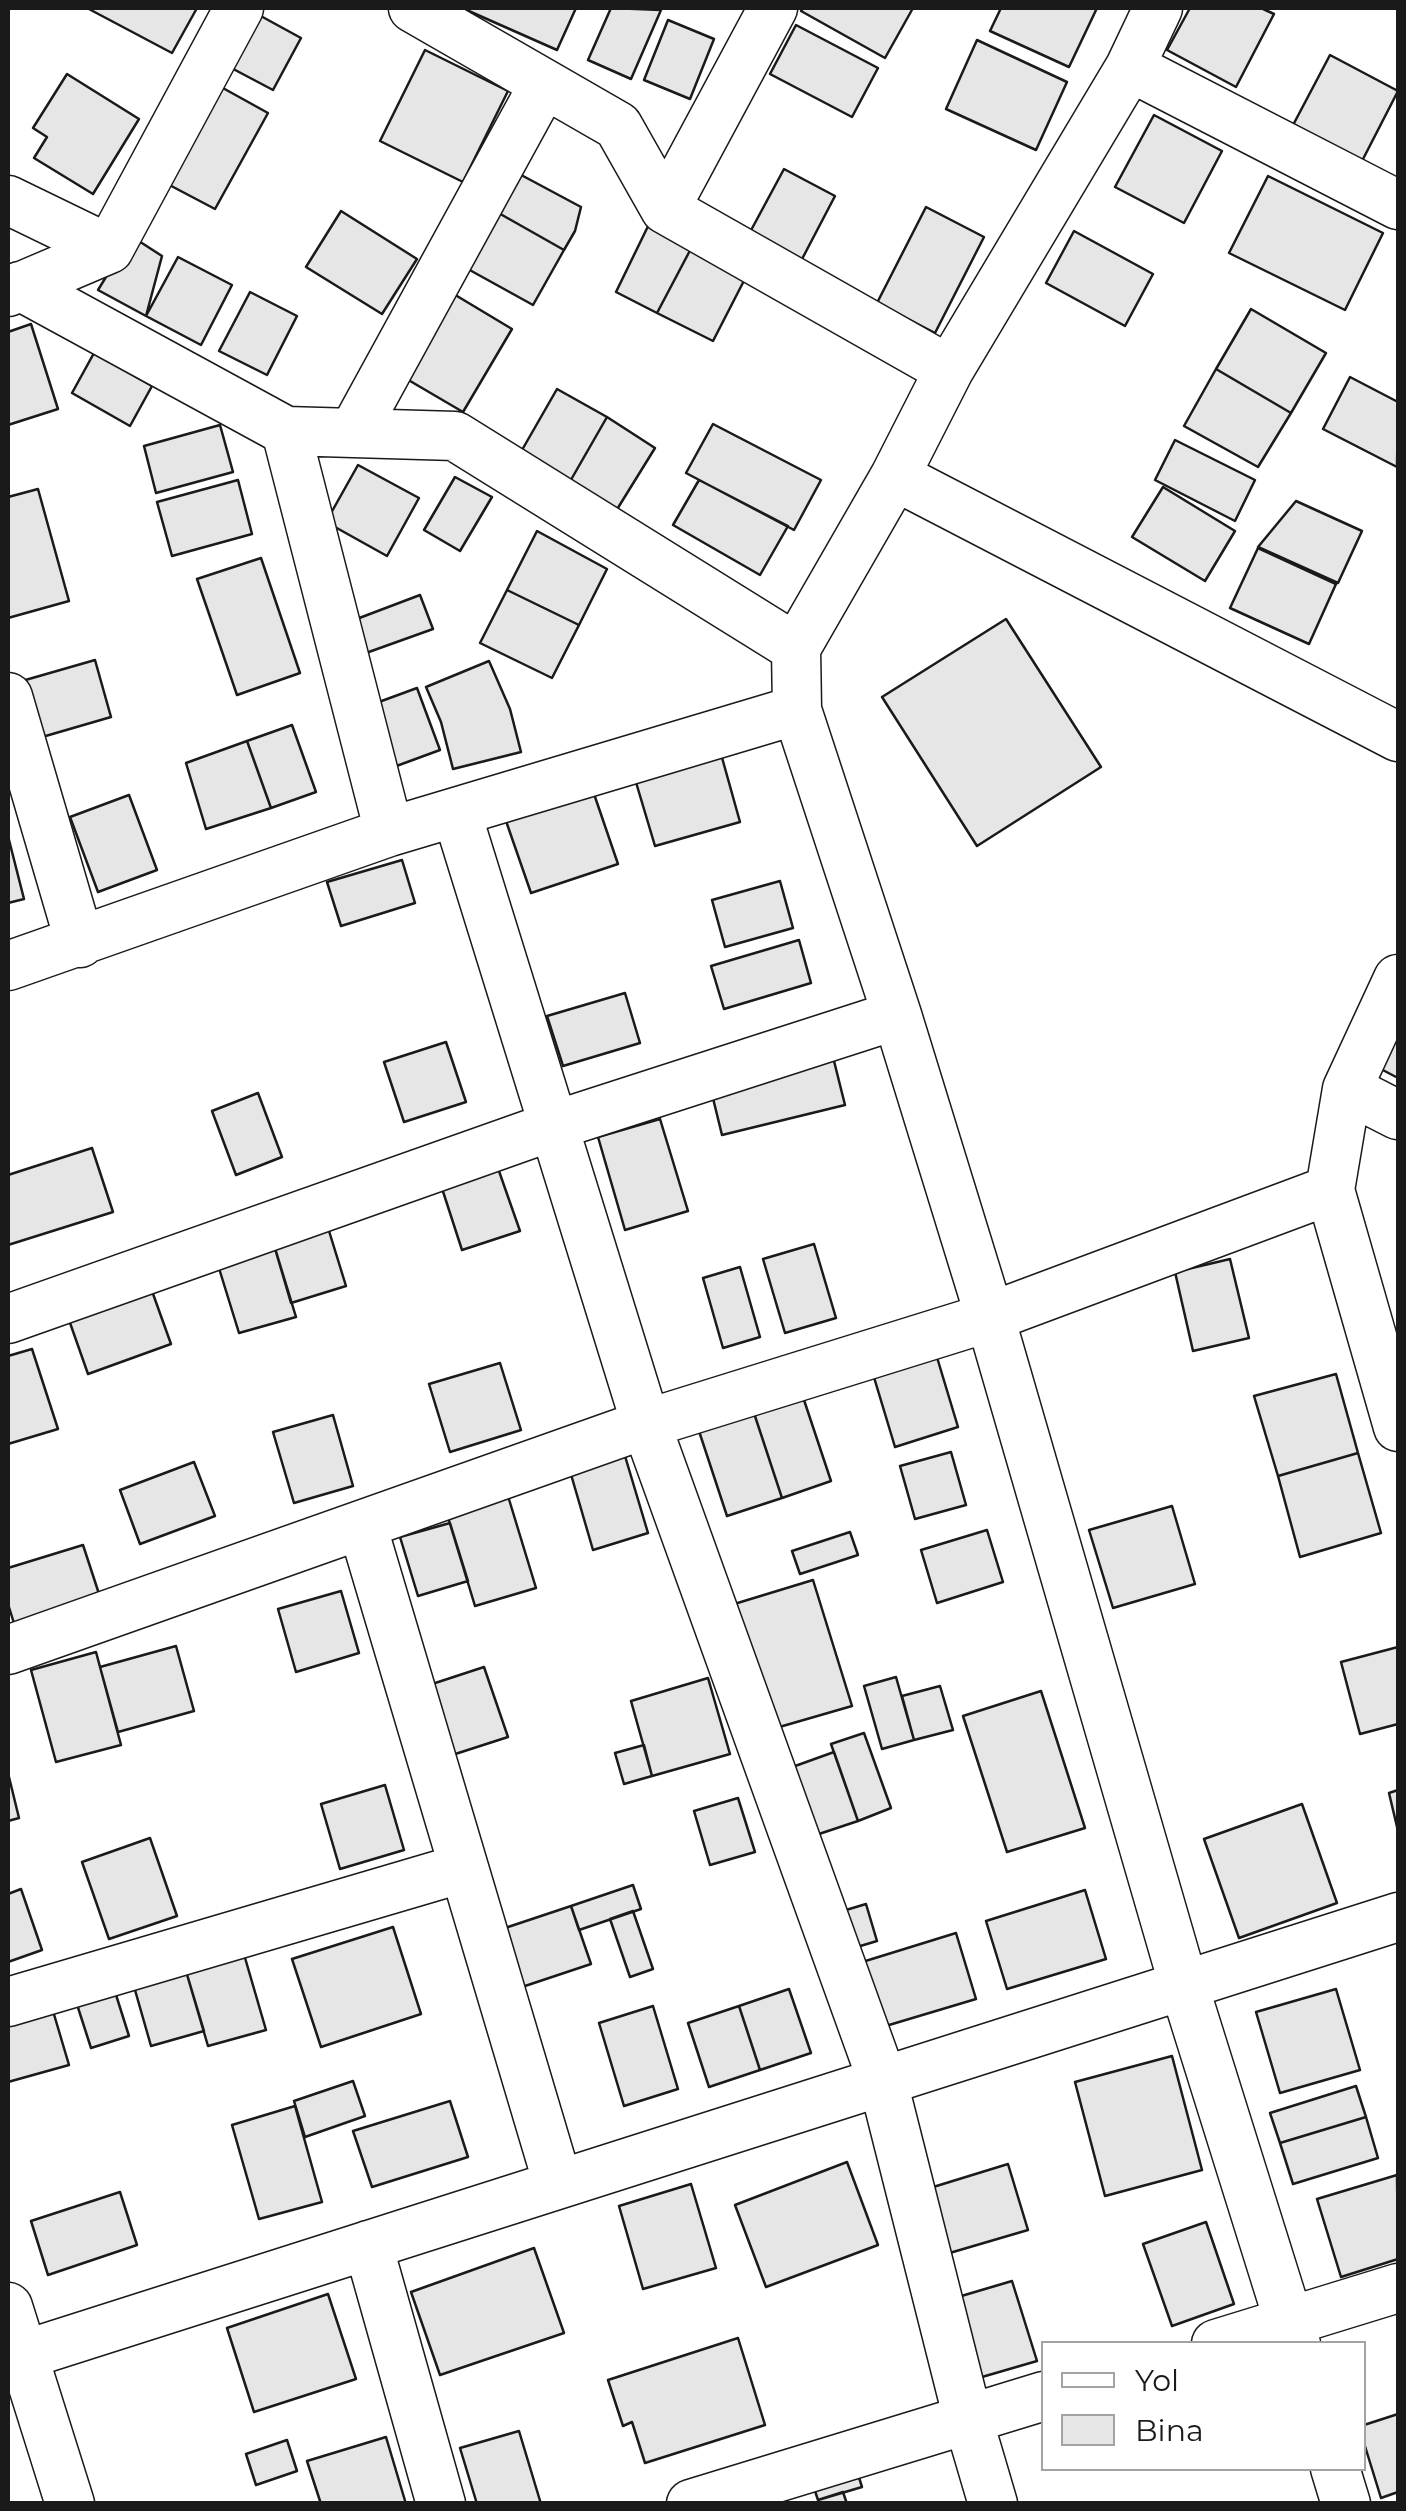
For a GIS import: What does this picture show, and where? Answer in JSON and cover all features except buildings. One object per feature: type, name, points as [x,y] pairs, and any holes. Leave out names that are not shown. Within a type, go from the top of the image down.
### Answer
[{"type":"street","points":[[14,289],[109,249],[239,8]]},
{"type":"street","points":[[664,209],[773,8]]},
{"type":"street","points":[[1158,8],[1130,67],[949,370],[895,476],[796,648],[797,710],[990,1317],[1184,1986],[1292,2332]]},
{"type":"street","points":[[418,9],[618,126],[664,209],[949,370]]},
{"type":"street","points":[[1130,67],[1398,205]]},
{"type":"street","points":[[353,433],[544,84]]},
{"type":"street","points":[[8,200],[109,249]]},
{"type":"street","points":[[14,289],[286,431],[455,436],[796,648]]},
{"type":"street","points":[[286,431],[390,832]]},
{"type":"street","points":[[895,476],[1398,737]]},
{"type":"street","points":[[8,696],[80,943]]},
{"type":"street","points":[[8,966],[390,832],[797,710]]},
{"type":"street","points":[[457,814],[646,1424],[883,2082],[993,2504]]},
{"type":"street","points":[[1398,978],[1347,1089],[1330,1190],[1398,1427]]},
{"type":"street","points":[[8,1319],[556,1125],[896,1014]]},
{"type":"street","points":[[1347,1089],[1398,1115]]},
{"type":"street","points":[[8,1650],[646,1424],[990,1317],[1330,1190]]},
{"type":"street","points":[[362,1525],[558,2184]]},
{"type":"street","points":[[8,2002],[463,1868]]},
{"type":"street","points":[[15,2357],[1398,1918]]},
{"type":"street","points":[[368,2245],[442,2504]]},
{"type":"street","points":[[1235,2341],[1292,2332],[1398,2288]]},
{"type":"street","points":[[8,2307],[15,2357],[70,2504]]},
{"type":"street","points":[[691,2504],[1041,2397]]},
{"type":"street","points":[[1336,2471],[1346,2504]]}]
